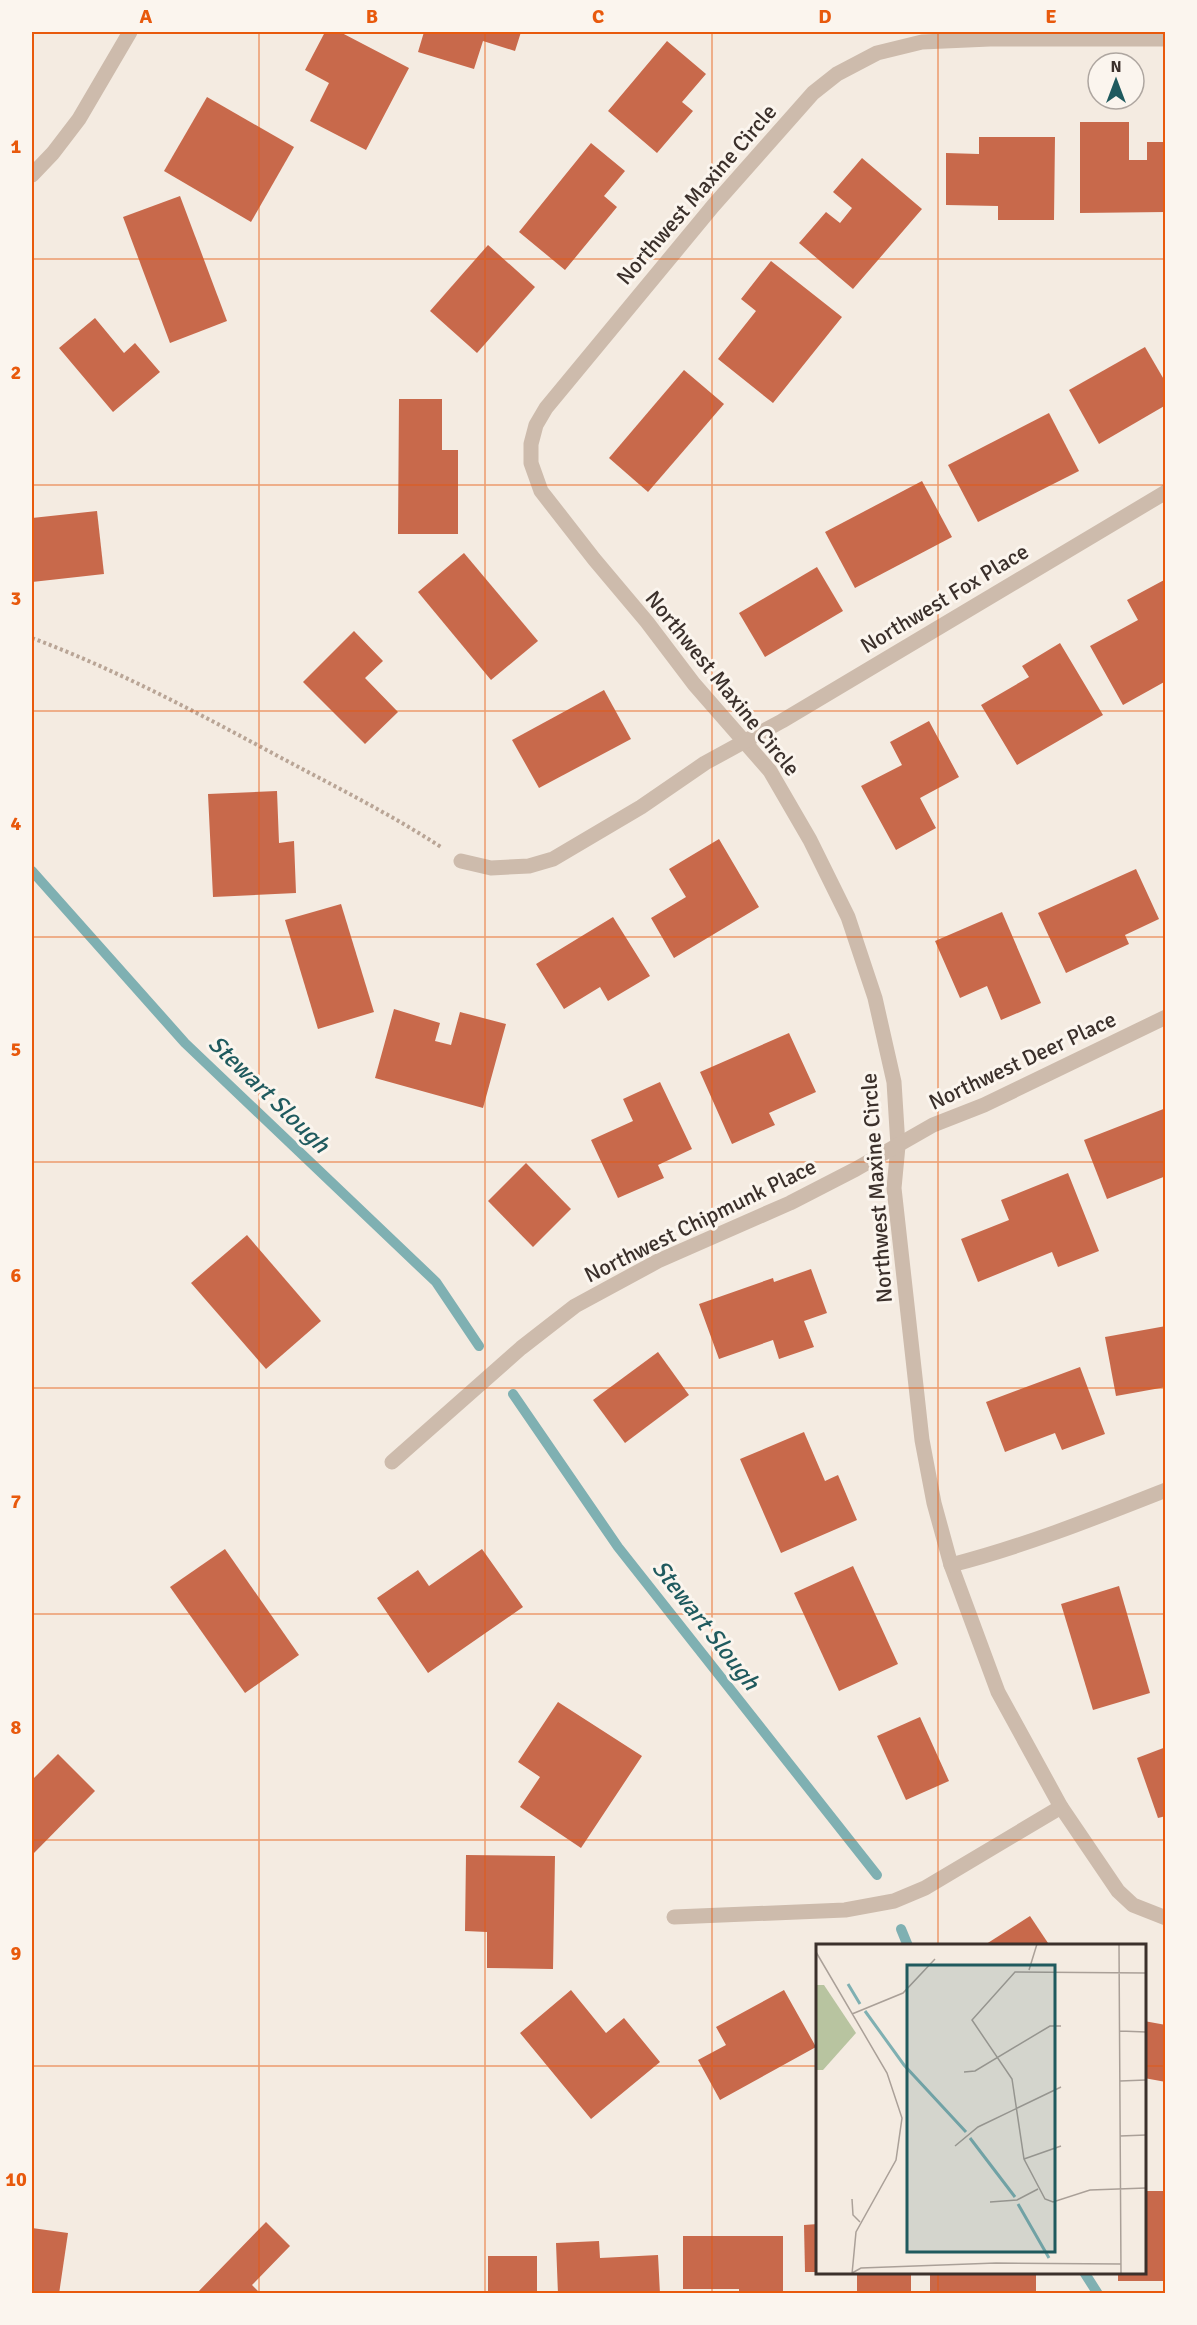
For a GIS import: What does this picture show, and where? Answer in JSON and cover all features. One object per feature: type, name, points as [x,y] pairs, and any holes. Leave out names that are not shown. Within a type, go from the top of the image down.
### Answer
[{"type":"street","points":[[32,175],[53,153],[79,119],[130,32]]},
{"type":"street","name":"Northwest Maxine Circle","points":[[1166,39],[990,35],[922,42],[878,53],[837,74],[813,93],[713,206],[546,408],[536,425],[531,444],[531,464],[541,491],[694,684],[770,771],[810,840],[848,917],[875,998],[892,1071],[898,1146],[894,1188],[922,1440],[934,1503],[951,1565],[998,1692],[1061,1808],[1118,1891],[1133,1905],[1166,1918]]},
{"type":"street","name":"Northwest Fox Place","points":[[461,861],[491,868],[529,866],[553,859],[641,807],[705,763],[782,721],[1166,492]]},
{"type":"street","name":"Northwest Deer Place","points":[[898,1146],[933,1125],[984,1105],[1166,1017]]},
{"type":"street","name":"Northwest Chipmunk Place","points":[[392,1462],[521,1348],[575,1306],[658,1261],[790,1203],[898,1146]]},
{"type":"street","points":[[951,1565],[1060,1532],[1166,1490]]},
{"type":"street","points":[[674,1917],[845,1910],[894,1901],[925,1888],[1061,1808]]},
{"type":"path","points":[[32,638],[70,652],[216,723],[402,822],[461,861]]},
{"type":"building","points":[[325,32],[340,32],[409,68],[366,150],[310,121],[329,83],[305,70]]},
{"type":"building","points":[[424,32],[521,32],[515,51],[483,41],[474,69],[418,52]]},
{"type":"building","points":[[667,41],[706,74],[682,102],[693,111],[657,153],[608,111]]},
{"type":"building","points":[[207,97],[294,147],[251,222],[164,171]]},
{"type":"building","points":[[1080,122],[1129,122],[1129,160],[1147,160],[1147,142],[1166,142],[1166,212],[1080,213]]},
{"type":"building","points":[[979,137],[1055,137],[1054,220],[998,220],[998,206],[946,205],[946,153],[979,154]]},
{"type":"building","points":[[591,143],[625,171],[604,196],[617,207],[565,270],[519,232]]},
{"type":"building","points":[[862,158],[922,209],[853,289],[799,243],[826,212],[840,223],[852,208],[833,192]]},
{"type":"building","points":[[180,196],[227,321],[170,343],[123,217]]},
{"type":"building","points":[[488,245],[535,287],[477,353],[430,311]]},
{"type":"building","points":[[771,261],[842,317],[773,403],[718,359],[756,311],[741,299]]},
{"type":"building","points":[[95,318],[124,353],[135,343],[160,372],[113,412],[59,348]]},
{"type":"building","points":[[1145,347],[1166,383],[1166,405],[1099,444],[1069,390]]},
{"type":"building","points":[[684,370],[724,404],[648,492],[609,458]]},
{"type":"building","points":[[399,399],[442,399],[442,450],[458,450],[458,534],[398,534]]},
{"type":"building","points":[[1049,413],[1079,471],[978,522],[948,465]]},
{"type":"building","points":[[922,481],[952,537],[855,588],[825,532]]},
{"type":"building","points":[[97,511],[104,574],[32,582],[32,518]]},
{"type":"building","points":[[464,553],[538,641],[491,680],[418,592]]},
{"type":"building","points":[[817,567],[843,611],[765,657],[739,613]]},
{"type":"building","points":[[1166,579],[1166,681],[1123,705],[1090,646],[1138,620],[1127,600]]},
{"type":"building","points":[[354,631],[383,661],[365,678],[398,712],[365,744],[303,682]]},
{"type":"building","points":[[1060,643],[1103,715],[1017,765],[981,705],[1029,677],[1022,666]]},
{"type":"building","points":[[604,690],[631,739],[539,788],[512,740]]},
{"type":"building","points":[[929,721],[959,777],[920,798],[936,828],[896,850],[861,786],[902,765],[890,742]]},
{"type":"building","points":[[277,791],[279,843],[294,841],[296,893],[213,897],[208,794]]},
{"type":"building","points":[[719,839],[759,907],[674,958],[651,918],[686,897],[669,869]]},
{"type":"building","points":[[1136,869],[1159,919],[1125,935],[1129,944],[1066,973],[1038,913]]},
{"type":"building","points":[[341,904],[374,1012],[318,1029],[285,920]]},
{"type":"building","points":[[1002,912],[1041,1003],[1001,1020],[987,986],[960,998],[935,941]]},
{"type":"building","points":[[613,917],[650,976],[608,1001],[600,987],[564,1009],[536,964]]},
{"type":"building","points":[[394,1009],[440,1023],[435,1041],[451,1045],[460,1012],[506,1024],[483,1108],[375,1078]]},
{"type":"building","points":[[789,1033],[816,1092],[769,1113],[775,1125],[732,1144],[700,1072]]},
{"type":"building","points":[[660,1082],[692,1149],[658,1165],[664,1178],[618,1198],[591,1140],[633,1121],[623,1099]]},
{"type":"building","points":[[1166,1108],[1166,1176],[1107,1199],[1084,1140]]},
{"type":"building","points":[[526,1163],[571,1209],[533,1247],[488,1201]]},
{"type":"building","points":[[1068,1173],[1099,1251],[1058,1267],[1052,1252],[978,1282],[961,1239],[1009,1220],[1001,1200]]},
{"type":"building","points":[[247,1235],[321,1321],[266,1369],[191,1283]]},
{"type":"building","points":[[811,1269],[827,1313],[804,1321],[814,1347],[779,1359],[773,1340],[719,1359],[699,1304],[773,1278],[774,1282]]},
{"type":"building","points":[[1166,1326],[1166,1387],[1116,1396],[1105,1337]]},
{"type":"building","points":[[658,1352],[689,1395],[625,1443],[593,1400]]},
{"type":"building","points":[[1080,1367],[1105,1434],[1062,1450],[1055,1433],[1005,1452],[986,1402]]},
{"type":"building","points":[[804,1432],[825,1481],[838,1475],[857,1520],[781,1553],[740,1459]]},
{"type":"building","points":[[225,1549],[299,1655],[245,1693],[170,1587]]},
{"type":"building","points":[[482,1549],[523,1607],[428,1673],[377,1598],[418,1570],[429,1586]]},
{"type":"building","points":[[853,1566],[898,1664],[839,1691],[794,1593]]},
{"type":"building","points":[[1119,1586],[1150,1693],[1093,1710],[1061,1604]]},
{"type":"building","points":[[558,1702],[642,1756],[581,1848],[520,1807],[540,1777],[518,1762]]},
{"type":"building","points":[[920,1717],[949,1781],[906,1800],[877,1736]]},
{"type":"building","points":[[1166,1747],[1166,1816],[1158,1818],[1137,1758]]},
{"type":"building","points":[[58,1754],[95,1791],[32,1855],[32,1780]]},
{"type":"building","points":[[466,1855],[555,1856],[553,1969],[487,1968],[487,1932],[465,1931]]},
{"type":"building","points":[[1030,1916],[1049,1944],[986,1944]]},
{"type":"building","points":[[571,1990],[606,2033],[624,2018],[660,2062],[591,2119],[520,2033]]},
{"type":"building","points":[[784,1990],[816,2047],[720,2100],[698,2060],[726,2045],[716,2027]]},
{"type":"building","points":[[1146,2021],[1166,2025],[1166,2082],[1146,2078]]},
{"type":"building","points":[[1146,2191],[1166,2191],[1166,2281],[1118,2281],[1118,2274],[1146,2274]]},
{"type":"building","points":[[266,2222],[290,2246],[252,2285],[261,2294],[196,2294]]},
{"type":"building","points":[[816,2224],[816,2272],[805,2272],[804,2225]]},
{"type":"building","points":[[32,2228],[68,2233],[59,2294],[32,2294]]},
{"type":"building","points":[[683,2236],[783,2236],[783,2294],[739,2294],[739,2289],[683,2289]]},
{"type":"building","points":[[599,2241],[600,2258],[658,2255],[660,2294],[558,2294],[556,2243]]},
{"type":"building","points":[[488,2256],[537,2256],[537,2294],[488,2294]]},
{"type":"building","points":[[857,2274],[911,2274],[911,2294],[857,2294]]},
{"type":"building","points":[[930,2274],[1036,2274],[1036,2294],[930,2294]]},
{"type":"waterway","name":"Stewart Slough","points":[[32,871],[185,1043],[436,1282],[479,1346]]},
{"type":"waterway","name":"Stewart Slough","points":[[513,1394],[618,1547],[877,1875]]},
{"type":"waterway","name":"Stewart Slough","points":[[901,1929],[907,1944]]},
{"type":"waterway","name":"Stewart Slough","points":[[1085,2274],[1098,2294]]}]
